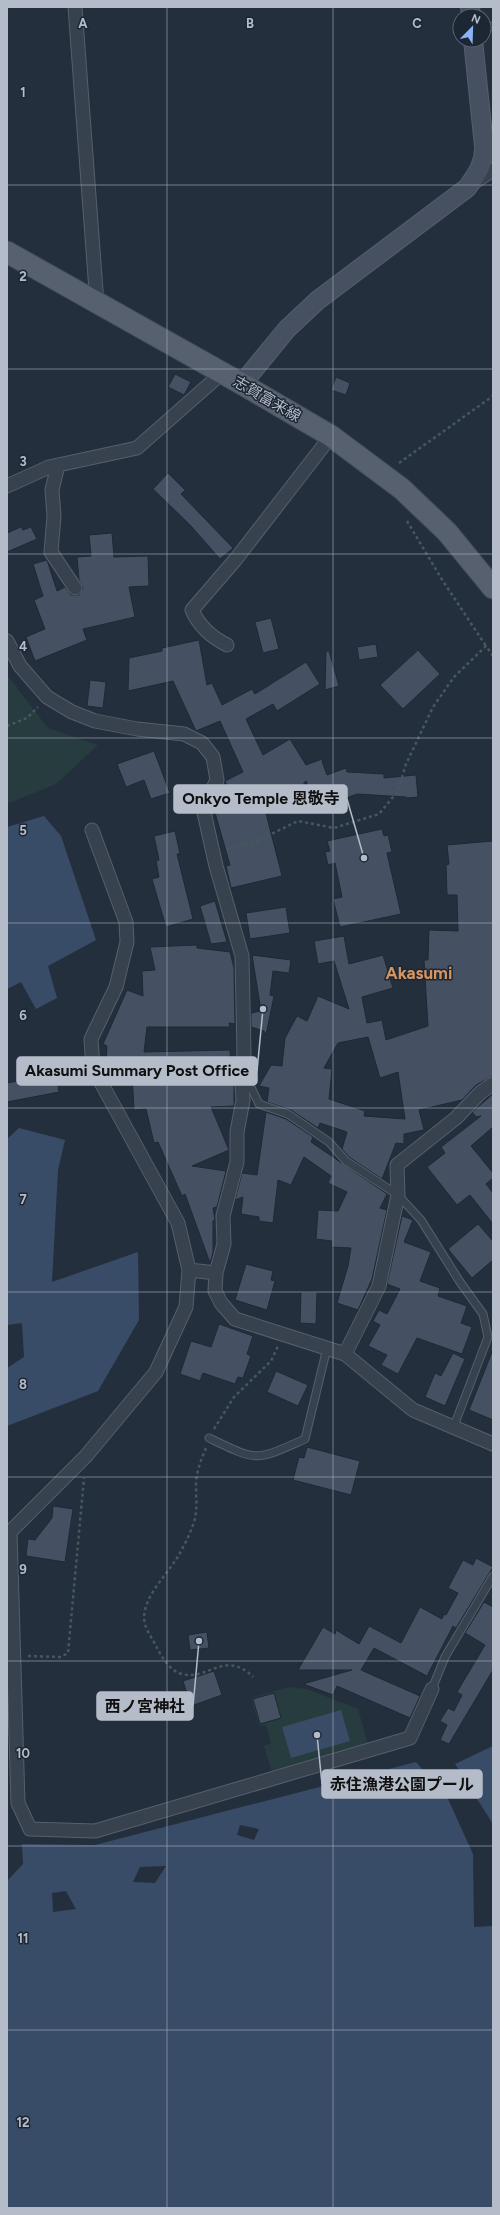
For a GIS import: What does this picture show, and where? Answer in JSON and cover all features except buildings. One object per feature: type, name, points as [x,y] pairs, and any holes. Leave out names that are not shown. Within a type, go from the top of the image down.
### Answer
[{"type":"main road","name":"志賀富来線","points":[[7,252],[97,304],[242,384],[331,436],[385,475],[447,532],[493,588]]},
{"type":"street","points":[[75,7],[97,304]]},
{"type":"street","points":[[467,188],[478,173],[484,156],[474,48]]},
{"type":"street","points":[[242,384],[287,329],[318,300],[493,170]]},
{"type":"street","points":[[7,486],[49,467],[136,448],[222,373]]},
{"type":"street","points":[[227,645],[213,638],[196,619],[192,610],[241,553],[331,436]]},
{"type":"street","points":[[58,465],[52,490],[54,516],[51,552],[75,588]]},
{"type":"street","points":[[7,641],[20,666],[47,696],[72,712],[95,721],[137,729],[184,734],[202,743],[213,757],[217,780],[203,808],[213,853],[242,956],[244,1055],[241,1068],[243,1100],[237,1132],[237,1162],[223,1216],[224,1244],[216,1272],[215,1291],[221,1303],[235,1319],[345,1354],[414,1410],[493,1444]]},
{"type":"street","points":[[92,830],[126,922],[127,942],[116,987],[91,1039],[93,1068],[178,1223],[189,1270],[186,1307],[156,1372],[86,1456],[10,1532],[18,1803],[30,1829],[95,1831],[410,1738],[432,1689]]},
{"type":"street","points":[[345,1354],[379,1286],[398,1195],[397,1165],[456,1118],[481,1092],[493,1084]]},
{"type":"street","points":[[189,1270],[216,1272]]},
{"type":"lane","points":[[241,1068],[259,1104],[288,1114],[329,1142],[346,1161],[398,1195],[421,1220],[460,1282],[483,1314],[488,1337],[454,1426]]},
{"type":"lane","points":[[209,1438],[243,1454],[255,1457],[266,1456],[305,1438],[327,1348]]},
{"type":"lane","points":[[432,1689],[445,1657],[493,1576]]},
{"type":"path","points":[[385,475],[493,396]]},
{"type":"path","points":[[404,516],[425,553],[493,656]]},
{"type":"path","points":[[213,853],[253,842],[298,821],[334,828],[379,814],[398,791],[406,764],[433,707],[454,677],[486,646]]},
{"type":"path","points":[[7,726],[27,718],[47,696]]},
{"type":"path","points":[[253,1677],[246,1669],[235,1665],[224,1665],[190,1674],[176,1672],[169,1666],[159,1652],[145,1624],[144,1610],[148,1600],[178,1556],[194,1524],[197,1511],[196,1484],[198,1468],[209,1438],[234,1397],[271,1361],[283,1335]]},
{"type":"path","points":[[13,1656],[61,1657],[68,1653],[86,1456]]},
{"type":"green space","points":[[7,675],[48,728],[98,745],[56,784],[7,804]]},
{"type":"green space","points":[[288,1687],[307,1689],[358,1709],[368,1744],[282,1769],[283,1773],[273,1776],[264,1746],[271,1743],[266,1725],[259,1726],[251,1698]]},
{"type":"water","points":[[44,816],[61,836],[96,940],[48,966],[57,998],[36,1009],[21,982],[7,989],[7,827]]},
{"type":"water","points":[[19,1128],[65,1140],[58,1170],[52,1282],[138,1252],[139,1320],[98,1391],[7,1426],[7,1368],[24,1357],[22,1323],[7,1325],[7,1139]]},
{"type":"water","points":[[341,1710],[350,1741],[291,1758],[282,1727]]},
{"type":"water","points":[[493,1746],[493,1824],[455,1764]]},
{"type":"water","points":[[416,1762],[448,1799],[473,1854],[474,1927],[493,1926],[493,2208],[7,2208],[7,1881],[23,1864],[22,1844],[95,1845]],"holes":[[[240,1825],[259,1829],[254,1840],[237,1835]],[[166,1866],[155,1883],[133,1882],[140,1867]],[[66,1891],[76,1909],[53,1912],[52,1893]]]},
{"type":"place","name":"Onkyo Temple 恩敬寺","points":[[364,858]]},
{"type":"place","name":"Akasumi Summary Post Office","points":[[263,1009]]},
{"type":"place","name":"西ノ宮神社","points":[[199,1641]]},
{"type":"place","name":"赤住漁港公園プール","points":[[317,1735]]},
{"type":"district","name":"Akasumi","points":[[419,973]]}]
